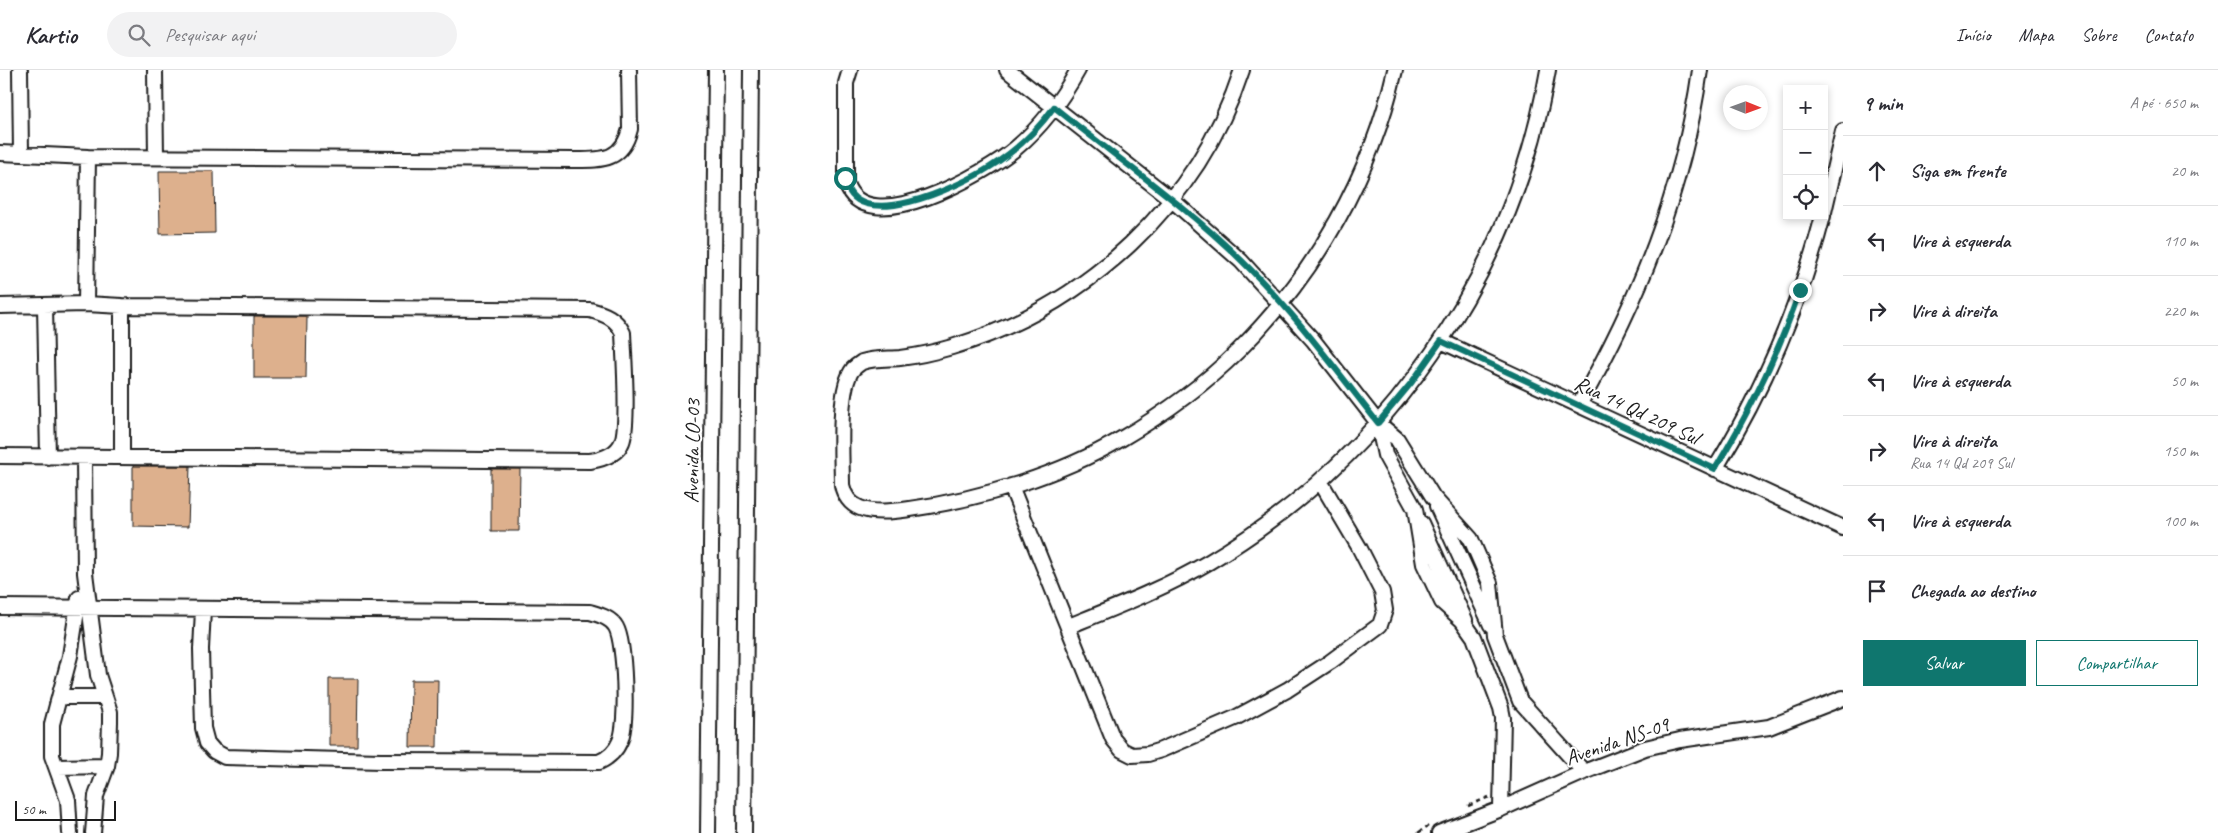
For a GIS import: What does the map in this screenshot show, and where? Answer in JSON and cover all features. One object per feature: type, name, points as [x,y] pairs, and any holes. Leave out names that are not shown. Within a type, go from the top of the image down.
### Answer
[{"type":"street","points":[[20,70],[21,153]]},
{"type":"street","points":[[156,70],[156,157]]},
{"type":"street","points":[[0,153],[88,157],[574,160],[606,158],[614,156],[619,152],[628,137],[630,129],[630,70]]},
{"type":"street","name":"Avenida LO-03","points":[[708,833],[716,70]]},
{"type":"street","points":[[744,833],[751,70]]},
{"type":"street","points":[[850,70],[846,85],[845,180],[854,198],[870,206],[903,203],[927,197],[968,180],[991,167],[1016,148],[1036,129],[1054,107],[1078,70]]},
{"type":"street","points":[[1006,70],[1171,199],[1242,260],[1313,340],[1378,423],[1402,445],[1433,497],[1468,534],[1473,543],[1490,583],[1495,635],[1519,698],[1584,772]]},
{"type":"street","points":[[1242,70],[1213,139],[1171,199],[1143,232],[1100,272],[1059,301],[1007,326],[952,347],[917,355],[862,362],[850,374],[843,400],[842,485],[845,494],[854,505],[864,510],[892,511],[954,501],[1011,486],[1082,458],[1119,440],[1175,405],[1239,350],[1281,303],[1314,260],[1345,208],[1377,131],[1394,70]]},
{"type":"street","points":[[1069,626],[1141,596],[1209,562],[1269,523],[1320,481],[1378,423],[1412,382],[1441,341],[1477,279],[1508,212],[1534,135],[1548,70]]},
{"type":"street","points":[[1579,405],[1617,334],[1656,246],[1684,152],[1700,70]]},
{"type":"street","points":[[1828,195],[1843,131]]},
{"type":"street","points":[[86,304],[88,157]]},
{"type":"street","points":[[1715,469],[1750,406],[1786,328],[1822,220]]},
{"type":"street","points":[[0,306],[86,304],[122,306],[590,310],[610,316],[623,333],[624,424],[622,441],[616,450],[603,459],[590,461],[0,456]]},
{"type":"street","points":[[46,306],[48,456]]},
{"type":"street","points":[[122,306],[122,456]]},
{"type":"street","name":"Rua 14 Qd 209 Sul","points":[[1441,341],[1843,528]]},
{"type":"street","points":[[1378,423],[1385,455],[1415,509],[1422,560],[1441,600],[1464,622],[1474,637],[1500,706],[1503,718],[1501,809]]},
{"type":"street","points":[[84,458],[84,606],[110,722],[107,766],[96,796],[94,833]]},
{"type":"street","points":[[1011,486],[1113,739],[1122,750],[1132,755],[1145,755],[1235,718],[1287,690],[1376,629],[1385,615],[1384,598],[1376,580],[1320,481]]},
{"type":"street","points":[[70,833],[68,800],[52,756],[52,724],[84,606]]},
{"type":"street","points":[[0,607],[84,606],[203,610],[590,612],[610,620],[620,636],[624,674],[621,740],[610,755],[599,762],[381,761],[224,757],[210,747],[204,733],[201,658],[203,610]]},
{"type":"street","points":[[59,697],[105,697]]},
{"type":"street","points":[[1500,706],[1519,698]]},
{"type":"street","name":"Avenida NS-09","points":[[1439,833],[1501,809],[1584,772],[1660,744],[1769,727],[1843,698]]},
{"type":"street","points":[[57,767],[107,766]]},
{"type":"building","points":[[159,171],[214,171],[215,233],[160,234]]},
{"type":"building","points":[[254,316],[307,316],[306,378],[254,378]]},
{"type":"building","points":[[133,466],[190,466],[188,527],[133,526]]},
{"type":"building","points":[[491,469],[520,469],[519,531],[491,531]]},
{"type":"building","points":[[329,679],[358,679],[357,746],[329,746]]},
{"type":"building","points":[[411,680],[438,680],[437,747],[410,747]]},
{"type":"route","points":[[845,178],[847,187],[854,198],[870,206],[894,205],[927,197],[968,180],[991,167],[1016,148],[1036,129],[1054,107],[1185,210],[1242,260],[1313,340],[1378,423],[1412,382],[1441,341],[1715,469],[1750,406],[1796,305],[1800,290]]}]
